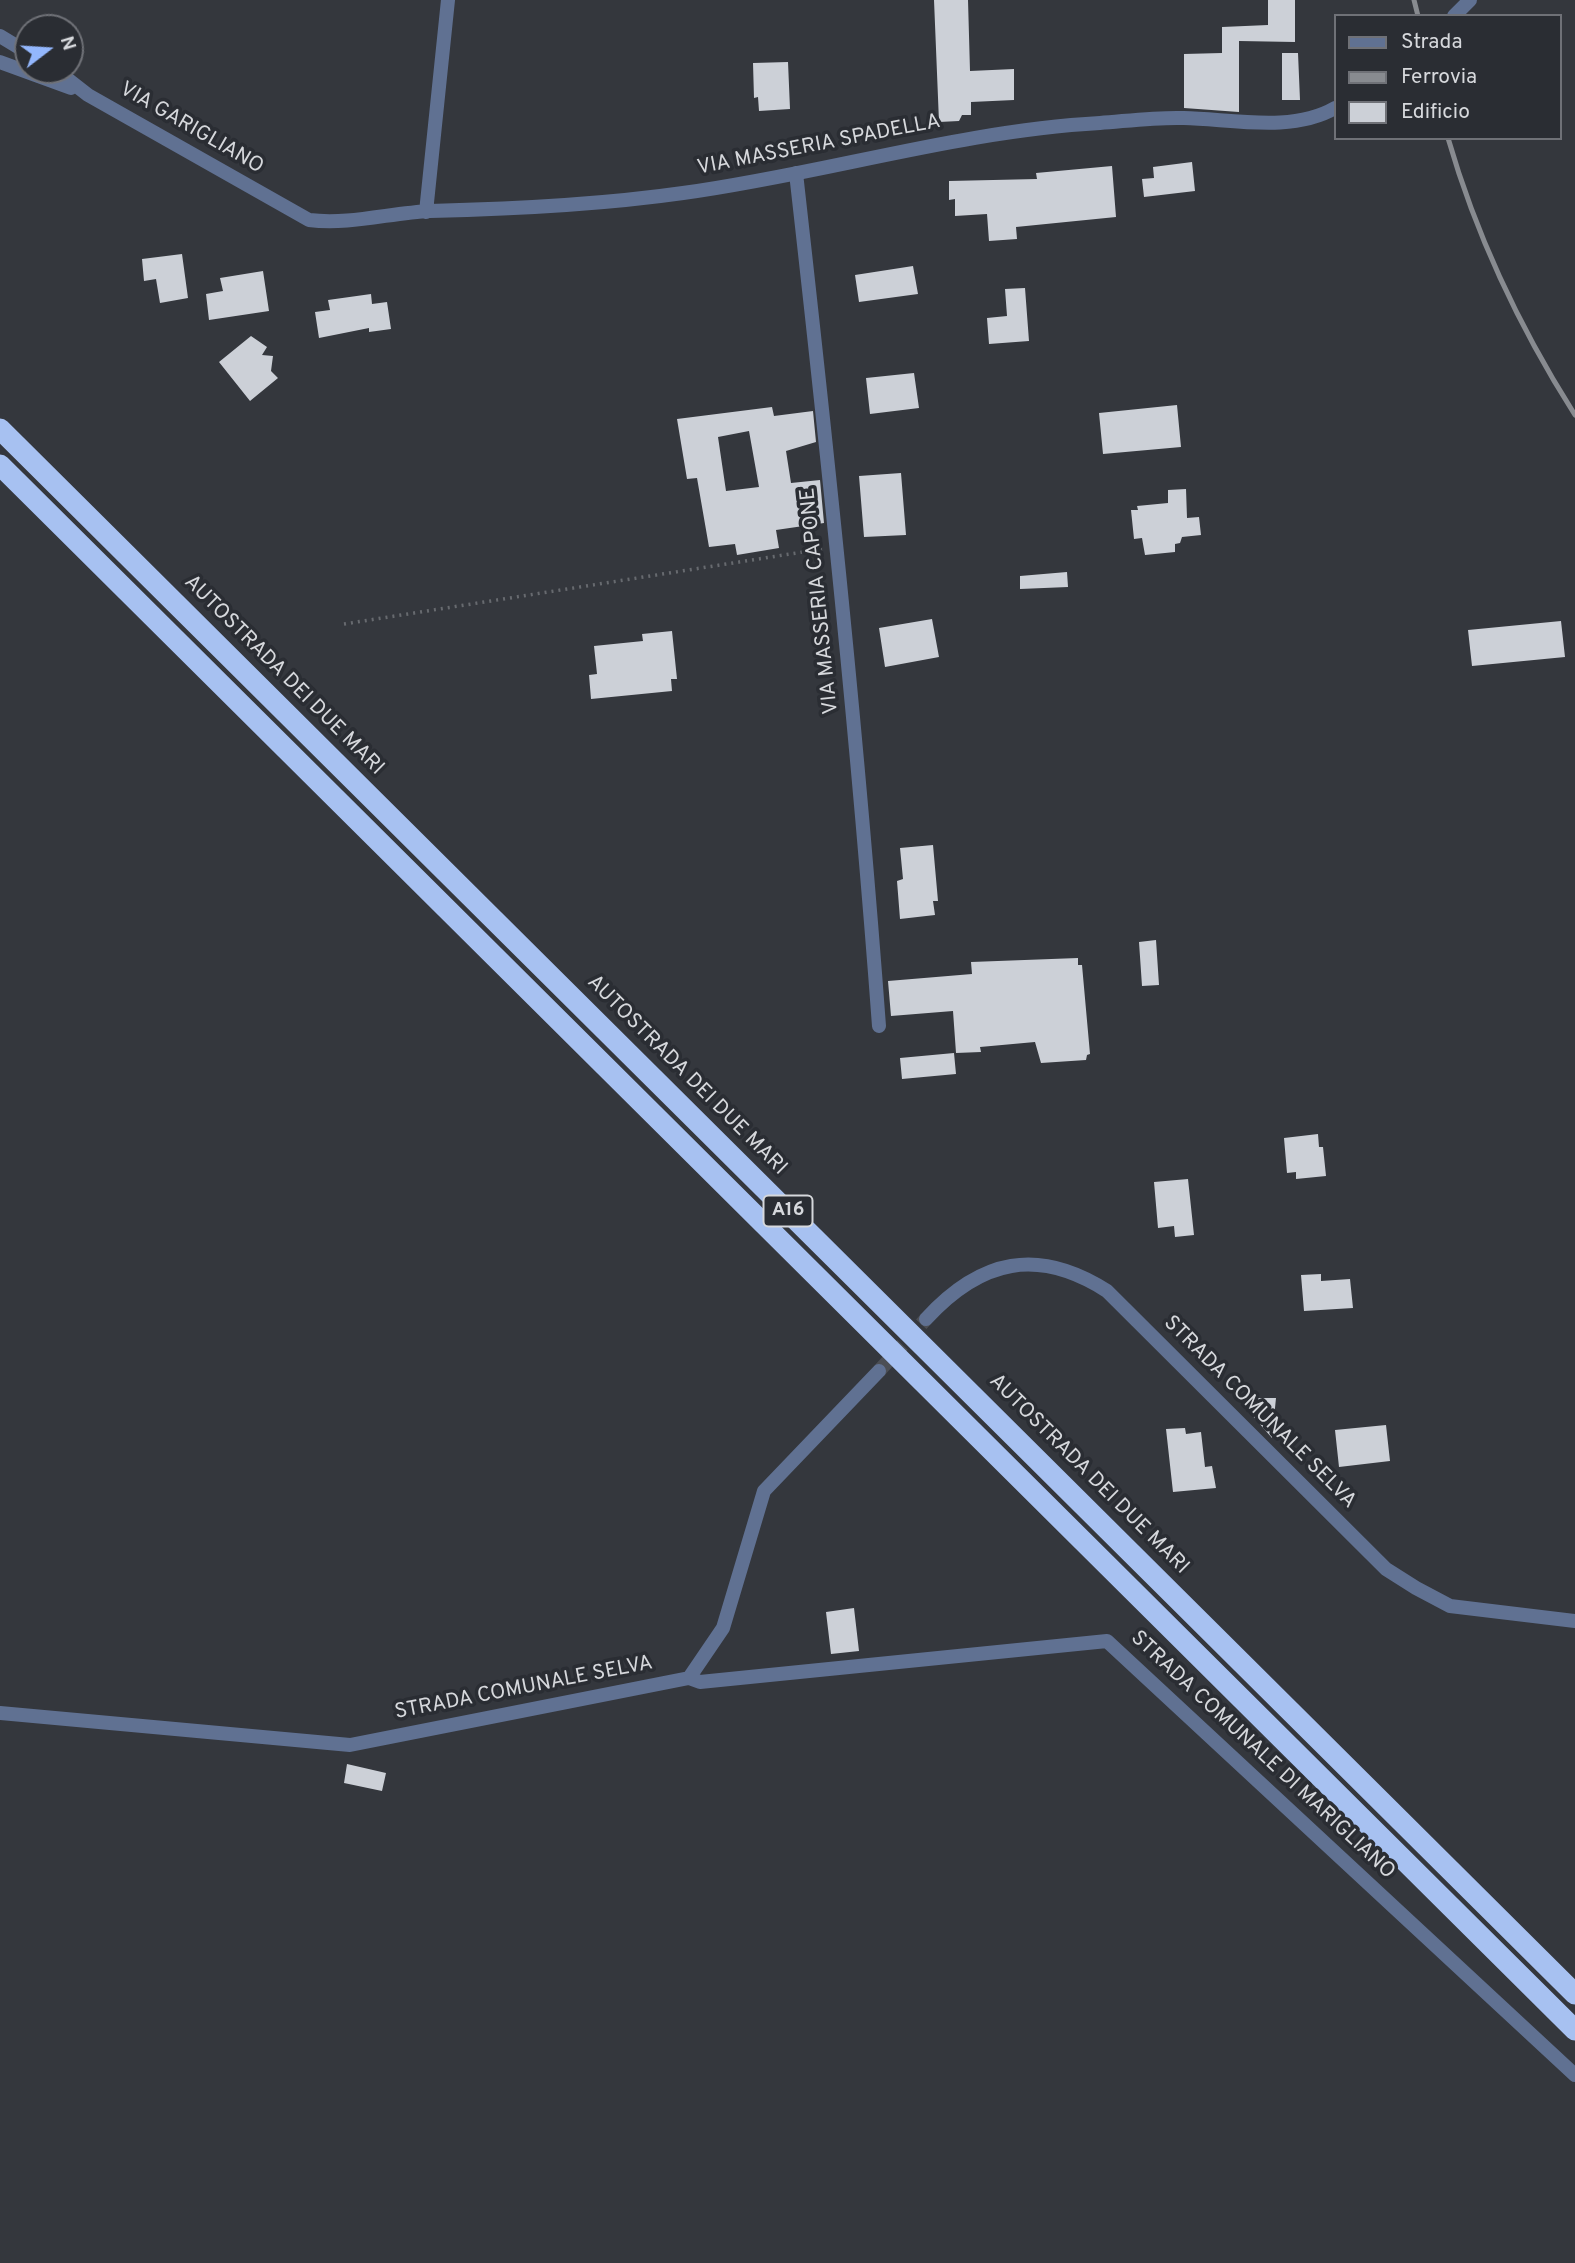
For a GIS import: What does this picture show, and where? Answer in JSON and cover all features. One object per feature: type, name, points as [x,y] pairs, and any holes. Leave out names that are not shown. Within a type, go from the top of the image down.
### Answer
[{"type":"highway","name":"AUTOSTRADA DEI DUE MARI","points":[[0,429],[1575,1994]]},
{"type":"highway","name":"A16","points":[[0,465],[1575,2031]]},
{"type":"street","points":[[426,212],[448,0]]},
{"type":"street","points":[[1456,14],[1470,0]]},
{"type":"street","points":[[0,62],[88,94]]},
{"type":"street","name":"VIA GARIGLIANO","points":[[75,84],[309,220]]},
{"type":"street","name":"VIA MASSERIA SPADELLA","points":[[309,220],[327,222],[426,212],[541,209],[683,193],[978,136],[1066,124],[1182,118],[1263,121],[1302,119],[1334,108]]},
{"type":"street","name":"VIA MASSERIA CAPONE","points":[[796,173],[838,546],[865,829],[879,1026]]},
{"type":"street","name":"STRADA COMUNALE SELVA","points":[[926,1319],[960,1288],[992,1271],[1027,1262],[1081,1275],[1107,1291],[1387,1569],[1450,1606],[1575,1621]]},
{"type":"street","points":[[689,1678],[723,1628],[764,1491],[879,1371]]},
{"type":"street","name":"STRADA COMUNALE DI MARIGLIANO","points":[[689,1678],[700,1682],[1107,1641],[1575,2075]]},
{"type":"street","name":"STRADA COMUNALE SELVA","points":[[0,1713],[350,1745],[689,1678]]},
{"type":"path","points":[[344,624],[838,546]]},
{"type":"building","points":[[934,0],[968,0],[970,71],[1014,69],[1014,100],[971,102],[971,115],[962,115],[959,121],[939,122]]},
{"type":"building","points":[[1268,0],[1295,0],[1295,42],[1239,41],[1239,112],[1184,108],[1184,54],[1222,53],[1222,27],[1268,25]]},
{"type":"building","points":[[1282,53],[1298,53],[1300,100],[1282,100]]},
{"type":"building","points":[[788,62],[790,109],[759,111],[758,97],[754,98],[753,63]]},
{"type":"building","points":[[1192,162],[1195,191],[1144,197],[1142,179],[1154,178],[1153,167]]},
{"type":"building","points":[[1112,166],[1116,217],[1016,227],[1017,239],[989,241],[987,214],[955,216],[955,199],[949,200],[949,181],[1037,179],[1036,173]]},
{"type":"building","points":[[182,254],[188,298],[160,303],[156,279],[144,281],[142,259]]},
{"type":"building","points":[[913,266],[918,294],[859,302],[855,275]]},
{"type":"building","points":[[263,271],[269,311],[209,320],[206,294],[223,291],[220,278]]},
{"type":"building","points":[[1025,288],[1029,341],[989,344],[987,318],[1007,316],[1005,289]]},
{"type":"building","points":[[371,294],[372,304],[387,302],[391,329],[369,332],[369,328],[319,338],[315,312],[330,310],[328,300]]},
{"type":"building","points":[[251,336],[267,347],[262,355],[273,356],[271,371],[278,378],[250,401],[219,362]]},
{"type":"building","points":[[914,373],[919,408],[870,414],[866,378]]},
{"type":"building","points":[[1177,405],[1181,447],[1103,454],[1099,413]]},
{"type":"building","points":[[772,407],[774,416],[813,411],[816,442],[786,451],[791,483],[820,480],[824,523],[776,530],[779,548],[737,555],[735,544],[709,547],[697,478],[687,479],[677,419]],"holes":[[[749,431],[759,487],[726,491],[718,437]]]},
{"type":"building","points":[[901,473],[906,535],[864,537],[859,476]]},
{"type":"building","points":[[1186,489],[1187,518],[1199,517],[1201,535],[1182,537],[1180,543],[1175,544],[1175,552],[1145,555],[1142,538],[1134,539],[1131,510],[1138,510],[1137,506],[1168,503],[1168,490]]},
{"type":"building","points":[[1067,572],[1068,587],[1020,589],[1020,576]]},
{"type":"building","points":[[932,619],[939,657],[885,667],[879,628]]},
{"type":"building","points":[[1561,621],[1565,657],[1472,666],[1468,630]]},
{"type":"building","points":[[672,631],[677,679],[671,679],[672,691],[591,699],[589,675],[597,674],[594,646],[643,641],[642,634]]},
{"type":"building","points":[[933,845],[938,901],[933,901],[935,915],[900,919],[897,881],[903,879],[900,848]]},
{"type":"building","points":[[1156,940],[1159,985],[1142,986],[1139,942]]},
{"type":"building","points":[[1078,958],[1078,965],[1082,965],[1090,1054],[1086,1060],[1041,1063],[1035,1042],[980,1047],[981,1052],[956,1053],[953,1011],[891,1016],[888,981],[972,974],[971,962]]},
{"type":"building","points":[[954,1053],[956,1074],[902,1079],[900,1058]]},
{"type":"building","points":[[1318,1134],[1319,1147],[1323,1147],[1326,1176],[1296,1179],[1296,1172],[1287,1173],[1284,1138]]},
{"type":"building","points":[[1188,1179],[1194,1235],[1175,1237],[1174,1226],[1158,1228],[1154,1182]]},
{"type":"building","points":[[1321,1274],[1321,1281],[1350,1279],[1353,1308],[1304,1311],[1301,1275]]},
{"type":"building","points":[[1253,1398],[1276,1398],[1272,1438],[1252,1415]]},
{"type":"building","points":[[1386,1425],[1390,1461],[1339,1467],[1335,1430]]},
{"type":"building","points":[[1185,1428],[1186,1434],[1201,1432],[1205,1467],[1212,1466],[1216,1488],[1173,1492],[1166,1429]]},
{"type":"building","points":[[854,1608],[859,1651],[831,1654],[826,1612]]},
{"type":"building","points":[[347,1764],[386,1773],[382,1791],[344,1783]]},
{"type":"tunnel","points":[[879,1371],[926,1319]]},
{"type":"railway","points":[[1414,0],[1418,14]]},
{"type":"railway","points":[[1449,140],[1486,246],[1518,316],[1575,415]]}]
